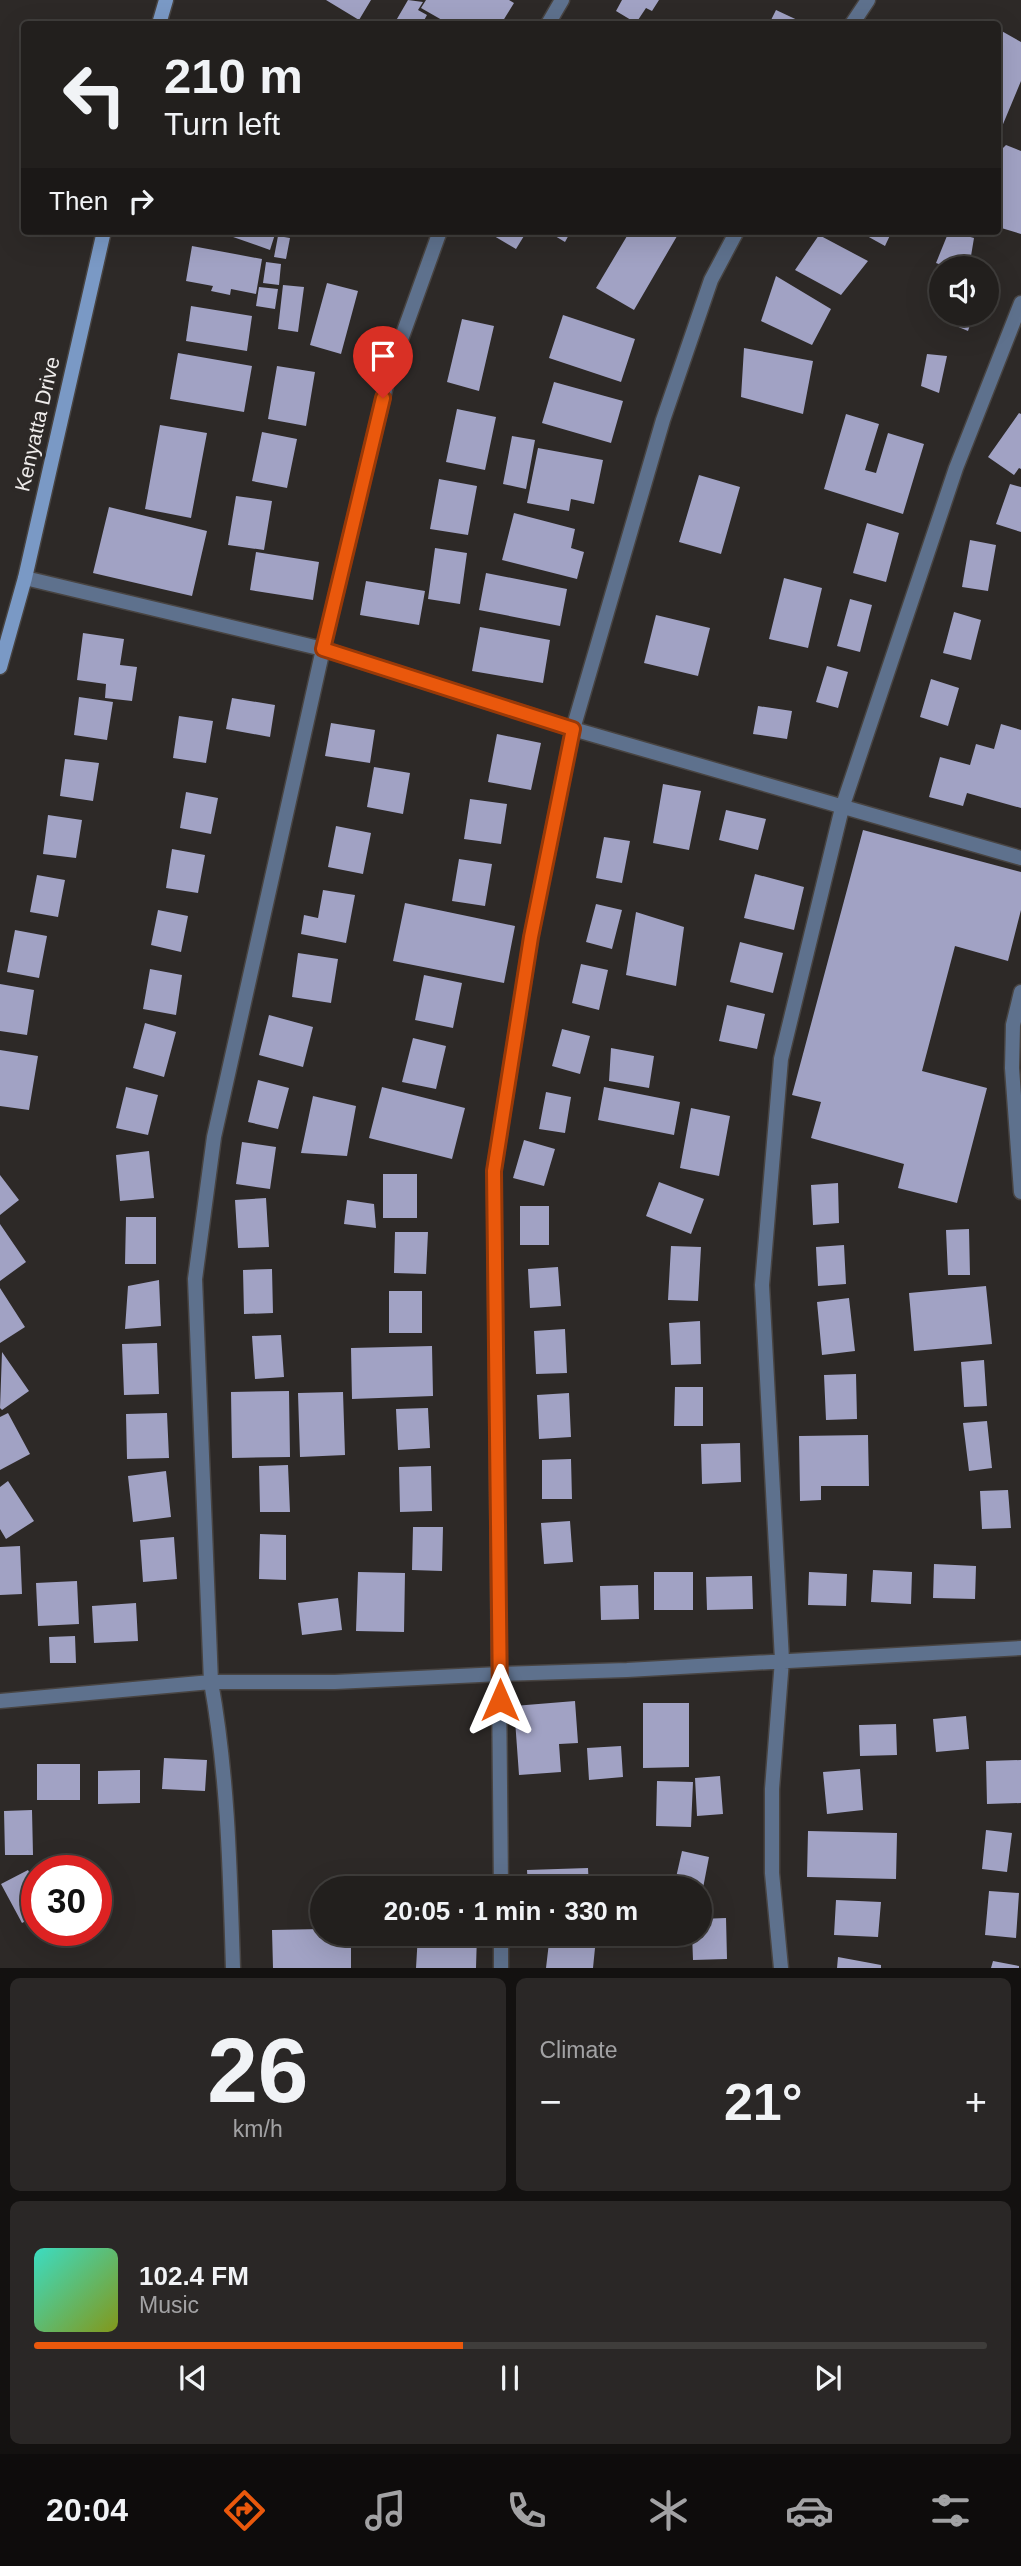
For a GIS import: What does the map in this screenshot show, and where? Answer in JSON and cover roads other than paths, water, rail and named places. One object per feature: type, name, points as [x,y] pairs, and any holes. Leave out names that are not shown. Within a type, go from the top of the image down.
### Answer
[{"type":"main road","points":[[160,21],[166,0]]},
{"type":"main road","name":"Kenyatta Drive","points":[[0,667],[25,578],[103,235]]},
{"type":"street","points":[[550,21],[562,0]]},
{"type":"street","points":[[854,21],[868,0]]},
{"type":"street","points":[[233,1968],[227,1814],[221,1739],[211,1682],[195,1279],[214,1137],[323,649],[389,373],[439,235]]},
{"type":"street","points":[[500,1876],[494,1171],[531,937],[573,729],[663,420],[710,280],[735,235]]},
{"type":"street","points":[[782,1968],[772,1873],[772,1789],[782,1660],[762,1284],[781,1059],[842,808],[956,468],[1021,303]]},
{"type":"street","points":[[25,578],[323,649],[573,729],[1021,858]]},
{"type":"street","points":[[1021,992],[1013,1025],[1012,1068],[1021,1192]]},
{"type":"street","points":[[0,1700],[211,1682],[335,1682],[627,1671],[1021,1648]]},
{"type":"street","points":[[501,1946],[501,1968]]}]
